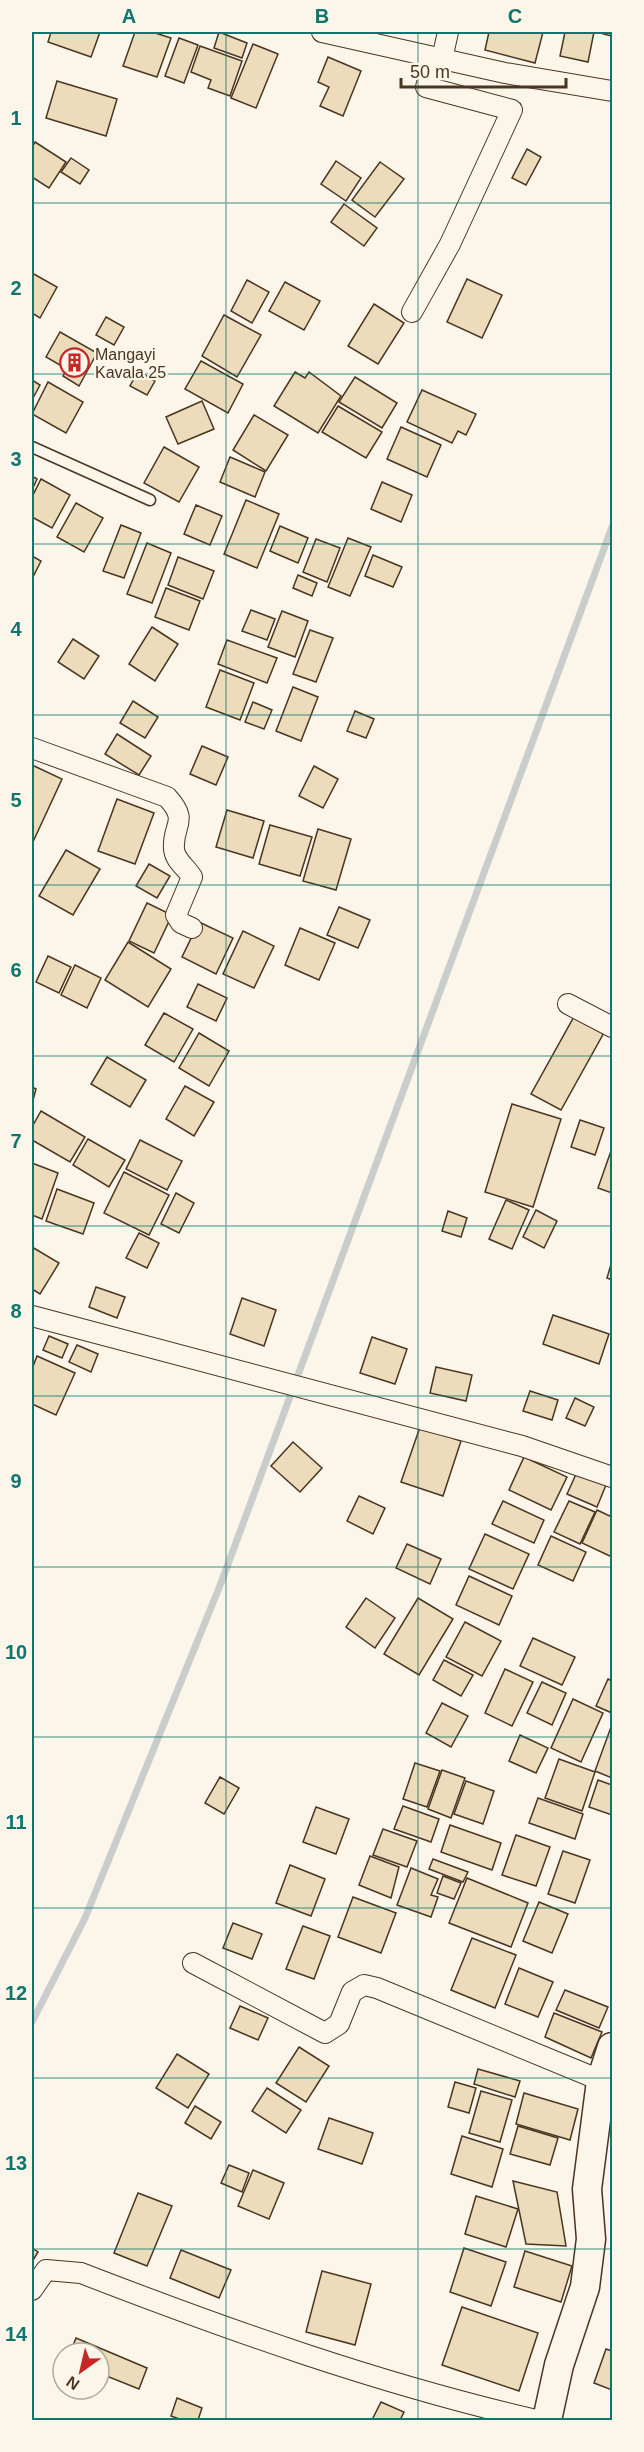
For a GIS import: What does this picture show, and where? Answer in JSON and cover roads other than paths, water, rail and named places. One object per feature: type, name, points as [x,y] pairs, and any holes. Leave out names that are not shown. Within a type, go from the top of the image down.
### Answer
[{"type":"main road","points":[[547,2421],[559,2366],[585,2287],[591,2239],[587,2189],[612,2047]]},
{"type":"street","points":[[322,32],[505,73],[612,91]]},
{"type":"street","points":[[412,312],[450,244],[512,110],[426,87],[448,32]]},
{"type":"street","points":[[32,748],[167,797],[176,807],[181,819],[174,848],[176,859],[192,877],[176,915],[181,924],[192,928]]},
{"type":"street","points":[[568,1004],[612,1027]]},
{"type":"street","points":[[32,1316],[522,1446],[612,1477]]},
{"type":"street","points":[[194,1963],[326,2033],[339,2025],[352,1992],[364,1985],[377,1988],[607,2083]]},
{"type":"street","points":[[32,2290],[46,2270],[81,2273],[300,2354],[448,2400],[536,2421]]},
{"type":"lane","points":[[32,447],[150,500]]},
{"type":"waterway","points":[[32,2022],[85,1918],[221,1583],[612,527]]},
{"type":"place","name":"Mangayi Kavala 25","points":[[74,363]]}]
